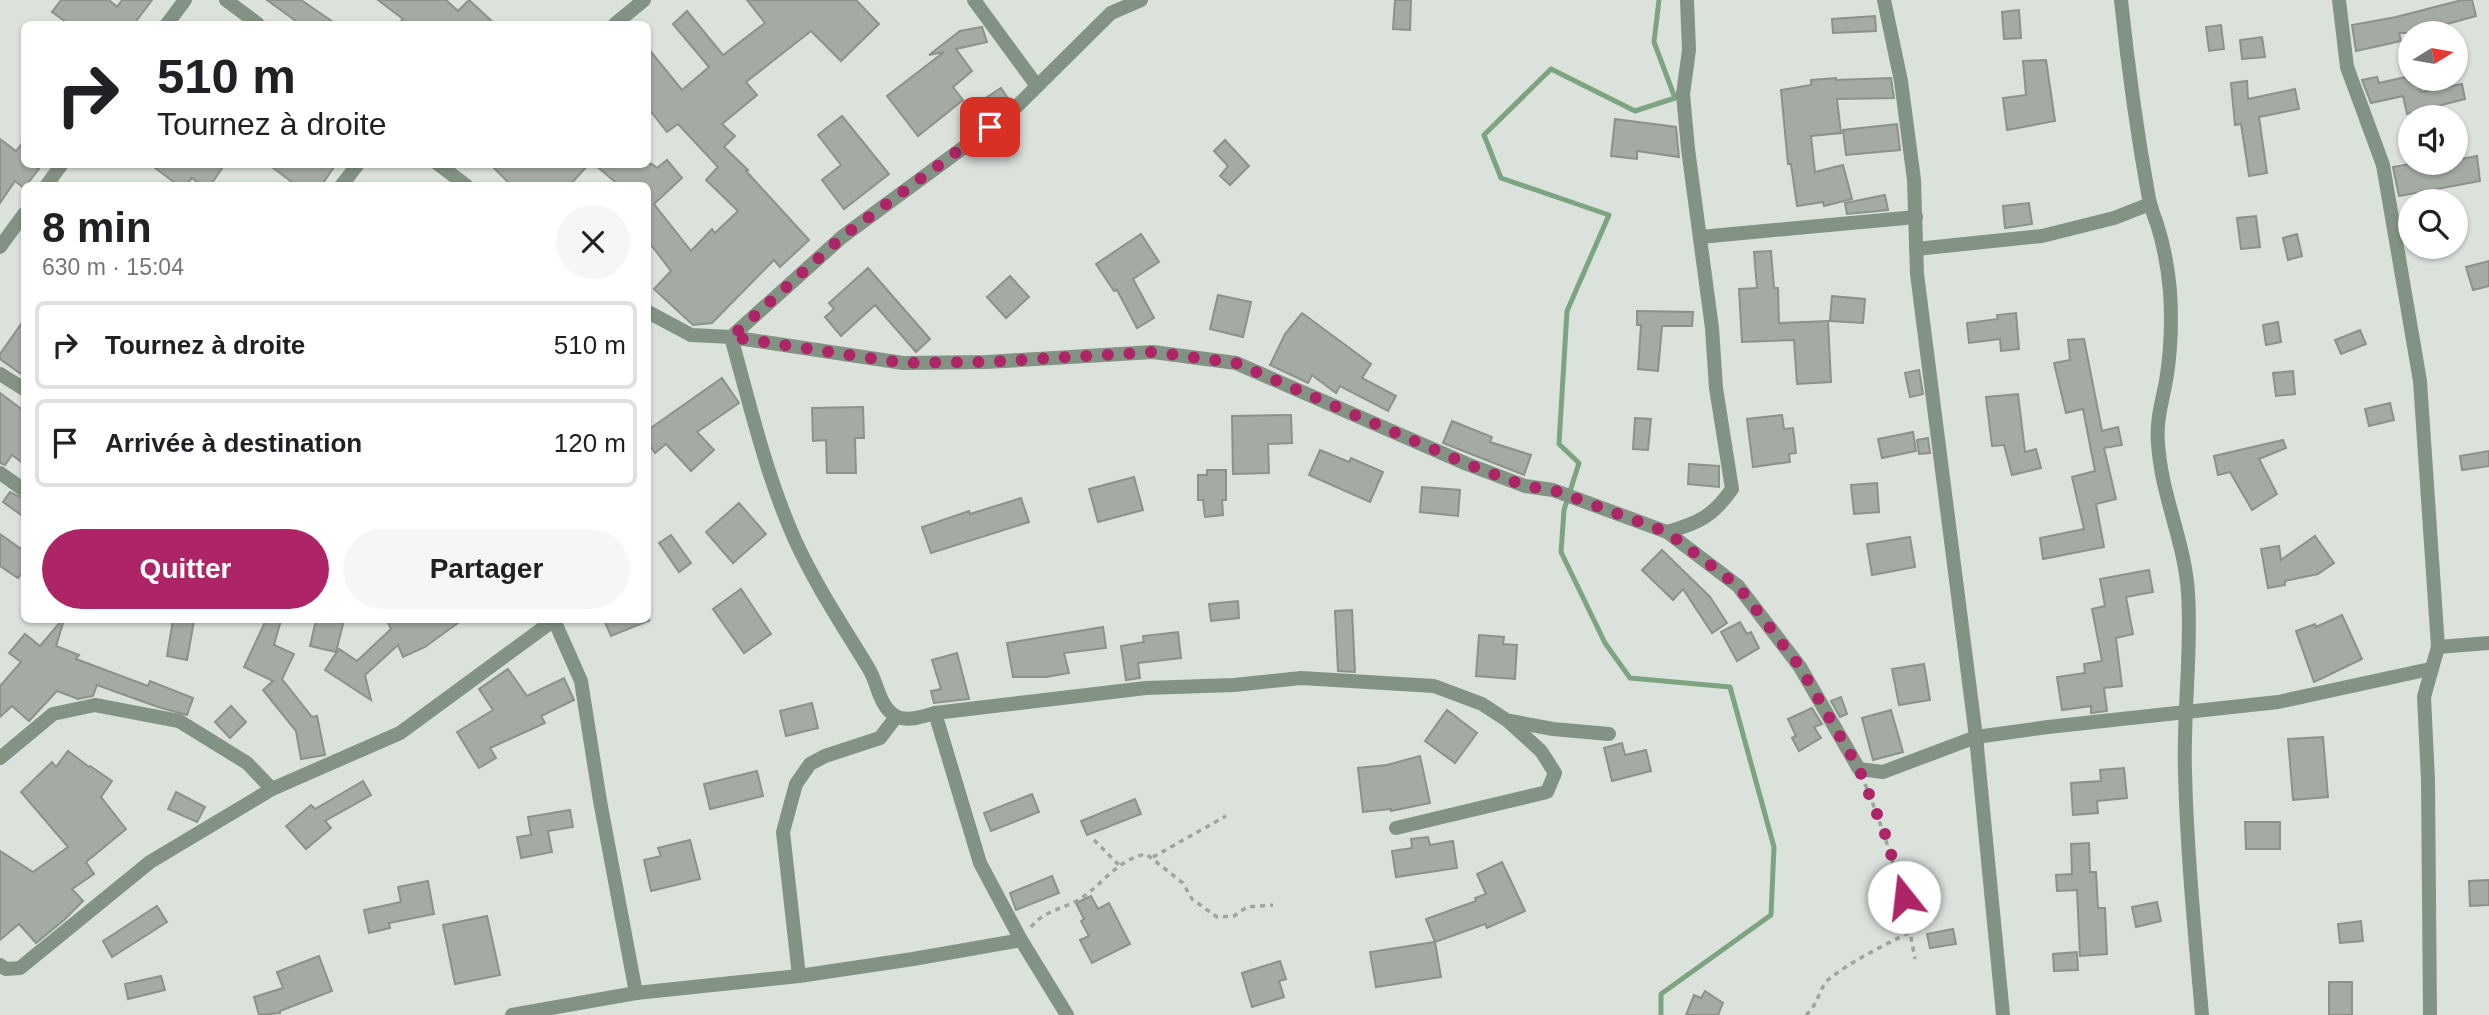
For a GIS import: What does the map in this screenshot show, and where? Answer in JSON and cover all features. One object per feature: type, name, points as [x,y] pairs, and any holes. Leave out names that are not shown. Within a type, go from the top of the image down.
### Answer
[{"type":"street","points":[[169,21],[186,0]]},
{"type":"street","points":[[226,0],[254,21]]},
{"type":"street","points":[[619,21],[644,0]]},
{"type":"street","points":[[974,0],[1037,86]]},
{"type":"street","points":[[731,337],[842,237],[1009,114],[1111,13],[1141,0]]},
{"type":"street","points":[[1667,532],[1696,523],[1718,508],[1732,489],[1716,388],[1712,328],[1688,149],[1683,94],[1689,50],[1687,0]]},
{"type":"street","points":[[1884,0],[1901,81],[1914,180],[1917,274],[1976,737],[2003,1015]]},
{"type":"street","points":[[2121,0],[2137,134],[2150,204],[2167,263],[2170,295],[2171,341],[2158,418],[2158,444],[2164,485],[2182,554],[2188,590],[2189,672],[2184,714],[2185,775],[2202,1015]]},
{"type":"street","points":[[2339,0],[2347,67],[2383,165],[2420,382],[2438,647],[2424,697],[2428,780],[2430,1015]]},
{"type":"street","points":[[344,182],[355,168]]},
{"type":"street","points":[[444,168],[462,182]]},
{"type":"street","points":[[1916,249],[2042,236],[2114,218],[2150,204]]},
{"type":"street","points":[[0,247],[21,218]]},
{"type":"street","points":[[1700,237],[1916,218]]},
{"type":"street","points":[[651,314],[691,335],[731,337],[903,363],[987,362],[1153,352],[1236,363],[1467,464],[1525,486],[1553,490],[1667,532],[1738,586],[1800,667],[1859,769],[1883,772],[1976,737],[2278,702],[2430,669]]},
{"type":"street","points":[[731,337],[773,486],[795,540],[842,629],[871,672],[885,706],[896,717],[914,719],[935,713],[1146,688],[1234,685],[1301,678],[1434,686],[1482,704],[1508,721],[1541,751],[1555,773],[1547,792],[1396,828]]},
{"type":"street","points":[[0,374],[21,387]]},
{"type":"street","points":[[0,473],[21,488]]},
{"type":"street","points":[[0,965],[6,970],[20,968],[149,862],[272,789],[400,733],[550,623]]},
{"type":"street","points":[[555,623],[581,681],[600,801],[636,993]]},
{"type":"street","points":[[2438,647],[2489,643]]},
{"type":"street","points":[[0,758],[53,714],[95,705],[179,721],[247,762],[272,789]]},
{"type":"street","points":[[935,713],[980,863],[1021,940],[1067,1015]]},
{"type":"street","points":[[799,976],[783,832],[796,784],[810,764],[825,756],[880,738],[896,717]]},
{"type":"street","points":[[1508,721],[1553,729],[1609,734]]},
{"type":"street","points":[[512,1015],[636,993],[799,976],[1021,940]]},
{"type":"path","points":[[1859,769],[1885,834],[1904,897],[1915,959]]},
{"type":"path","points":[[1153,857],[1226,816]]},
{"type":"path","points":[[1094,840],[1119,865]]},
{"type":"path","points":[[1021,940],[1038,917],[1082,898],[1119,865],[1146,854],[1183,883],[1192,899],[1216,917],[1234,916],[1247,907],[1273,905]]},
{"type":"path","points":[[1806,1015],[1814,1007],[1826,981],[1910,932]]},
{"type":"building","points":[[61,0],[109,0],[117,7],[122,0],[152,0],[136,21],[65,21],[52,12]]},
{"type":"building","points":[[267,0],[301,0],[332,21],[296,21]]},
{"type":"building","points":[[378,0],[446,0],[458,11],[469,0],[492,21],[401,21],[403,19]]},
{"type":"building","points":[[747,0],[856,0],[879,24],[841,61],[811,31],[746,82],[757,95],[722,124],[735,136],[724,147],[748,170],[746,171],[809,240],[780,267],[774,260],[712,323],[693,325],[654,289],[671,271],[651,245],[651,182],[615,182],[599,168],[651,168],[652,164],[657,168],[667,160],[682,178],[654,204],[691,251],[712,229],[715,233],[738,211],[706,180],[718,167],[678,124],[667,132],[651,112],[651,52],[682,90],[709,67],[673,24],[687,11],[723,55],[765,23]]},
{"type":"building","points":[[1395,0],[1411,0],[1410,30],[1393,29]]},
{"type":"building","points":[[2462,0],[2472,0],[2476,16],[2458,21],[2398,21],[2398,42],[2356,51],[2352,25]]},
{"type":"building","points":[[2019,10],[2021,38],[2004,39],[2002,12]]},
{"type":"building","points":[[1875,16],[1876,31],[1833,33],[1832,19]]},
{"type":"building","points":[[2221,25],[2224,49],[2209,51],[2206,27]]},
{"type":"building","points":[[982,27],[987,42],[956,49],[972,71],[953,87],[963,100],[918,136],[887,96],[944,52],[929,55],[960,31]]},
{"type":"building","points":[[2262,37],[2265,57],[2242,59],[2240,40]]},
{"type":"building","points":[[2046,60],[2055,121],[2007,130],[2003,98],[2026,95],[2023,61]]},
{"type":"building","points":[[2377,77],[2379,83],[2398,79],[2398,91],[2463,91],[2465,99],[2442,105],[2405,105],[2403,96],[2371,103],[2362,80]]},
{"type":"building","points":[[1891,78],[1894,98],[1837,99],[1841,133],[1811,136],[1815,172],[1843,165],[1852,199],[1824,206],[1823,202],[1797,206],[1791,164],[1788,164],[1781,90],[1811,85],[1811,80]]},
{"type":"building","points":[[2247,81],[2248,99],[2295,89],[2299,109],[2259,117],[2267,173],[2249,176],[2241,124],[2235,125],[2231,83]]},
{"type":"building","points":[[1001,88],[1009,100],[989,113],[981,101]]},
{"type":"building","points":[[842,116],[889,174],[844,209],[822,180],[841,165],[818,135]]},
{"type":"building","points":[[1615,119],[1676,127],[1679,157],[1637,151],[1637,159],[1611,156]]},
{"type":"building","points":[[1897,124],[1900,150],[1846,155],[1843,130]]},
{"type":"building","points":[[0,139],[16,151],[21,145],[21,168],[39,169],[29,182],[21,182],[21,186],[15,181],[0,203]]},
{"type":"building","points":[[1225,140],[1249,166],[1230,185],[1220,176],[1228,166],[1214,151]]},
{"type":"building","points":[[2477,156],[2480,181],[2437,189],[2398,189],[2398,191],[2393,167],[2398,166],[2398,175],[2468,175],[2468,158]]},
{"type":"building","points":[[155,168],[222,168],[213,182],[197,182],[192,178],[189,182],[174,182]]},
{"type":"building","points":[[273,168],[333,168],[324,182],[292,182]]},
{"type":"building","points":[[494,168],[585,168],[573,182],[508,182]]},
{"type":"building","points":[[1885,195],[1888,210],[1847,214],[1845,203]]},
{"type":"building","points":[[2029,203],[2032,224],[2005,228],[2003,206]]},
{"type":"building","points":[[2256,216],[2260,247],[2241,249],[2237,218]]},
{"type":"building","points":[[1141,234],[1159,262],[1133,279],[1154,318],[1137,328],[1117,290],[1114,291],[1096,264]]},
{"type":"building","points":[[2297,234],[2302,256],[2288,260],[2283,238]]},
{"type":"building","points":[[1771,251],[1774,288],[1778,288],[1779,323],[1828,321],[1831,382],[1797,384],[1794,340],[1742,342],[1739,289],[1757,288],[1754,252]]},
{"type":"building","points":[[2489,261],[2489,286],[2473,290],[2466,267]]},
{"type":"building","points":[[868,268],[930,339],[916,352],[875,305],[841,336],[825,317],[834,309],[829,303]]},
{"type":"building","points":[[1010,276],[1029,297],[1006,318],[987,297]]},
{"type":"building","points":[[1218,295],[1251,302],[1243,337],[1210,329]]},
{"type":"building","points":[[1832,296],[1865,299],[1863,323],[1830,321]]},
{"type":"building","points":[[1637,311],[1693,312],[1692,326],[1662,326],[1658,371],[1638,369],[1641,325],[1637,325]]},
{"type":"building","points":[[1302,313],[1371,364],[1362,378],[1396,396],[1388,411],[1340,386],[1336,393],[1312,375],[1308,383],[1270,365],[1285,334]]},
{"type":"building","points":[[2016,313],[2019,349],[2001,351],[2000,339],[1969,343],[1967,323],[1998,319],[1997,315]]},
{"type":"building","points":[[2278,322],[2281,342],[2266,345],[2263,325]]},
{"type":"building","points":[[21,324],[21,374],[0,359],[0,354]]},
{"type":"building","points":[[2360,330],[2366,344],[2341,354],[2335,340]]},
{"type":"building","points":[[2084,339],[2102,431],[2118,427],[2122,445],[2104,448],[2116,499],[2096,504],[2104,547],[2043,559],[2040,538],[2084,529],[2072,477],[2095,471],[2083,409],[2066,413],[2054,363],[2070,360],[2068,340]]},
{"type":"building","points":[[1919,370],[1923,394],[1910,397],[1905,373]]},
{"type":"building","points":[[2293,371],[2295,394],[2276,396],[2273,373]]},
{"type":"building","points":[[722,378],[739,403],[697,432],[714,450],[691,471],[666,444],[655,453],[651,447],[651,428]]},
{"type":"building","points":[[0,393],[21,409],[21,462],[12,455],[5,465],[0,463]]},
{"type":"building","points":[[2018,394],[2025,452],[2036,449],[2041,468],[2012,475],[2004,445],[1992,446],[1986,397]]},
{"type":"building","points":[[2390,403],[2394,420],[2369,426],[2365,409]]},
{"type":"building","points":[[863,407],[864,438],[855,438],[856,473],[827,473],[826,440],[813,441],[812,408]]},
{"type":"building","points":[[1291,415],[1292,443],[1268,444],[1269,473],[1233,474],[1232,416]]},
{"type":"building","points":[[1782,415],[1784,429],[1793,428],[1796,453],[1789,454],[1790,462],[1753,467],[1747,419]]},
{"type":"building","points":[[1635,418],[1651,419],[1648,450],[1633,449]]},
{"type":"building","points":[[1452,421],[1492,437],[1490,442],[1531,455],[1524,475],[1443,443]]},
{"type":"building","points":[[1913,432],[1916,451],[1882,458],[1878,439]]},
{"type":"building","points":[[1928,438],[1930,453],[1919,454],[1917,440]]},
{"type":"building","points":[[2283,440],[2286,448],[2259,459],[2277,494],[2252,510],[2230,472],[2218,475],[2214,456]]},
{"type":"building","points":[[1320,450],[1349,462],[1351,458],[1383,472],[1370,502],[1309,475]]},
{"type":"building","points":[[2489,451],[2489,466],[2462,470],[2460,456]]},
{"type":"building","points":[[1689,464],[1719,466],[1719,487],[1688,484]]},
{"type":"building","points":[[1207,470],[1226,470],[1223,515],[1205,517],[1203,500],[1198,500],[1198,475],[1207,475]]},
{"type":"building","points":[[1134,477],[1143,510],[1098,522],[1089,489]]},
{"type":"building","points":[[1877,483],[1879,512],[1854,514],[1851,485]]},
{"type":"building","points":[[1422,487],[1460,490],[1458,516],[1420,512]]},
{"type":"building","points":[[10,492],[21,498],[21,515],[3,502]]},
{"type":"building","points":[[1021,498],[1029,522],[931,553],[922,527],[969,511],[970,514]]},
{"type":"building","points":[[739,503],[766,534],[733,563],[706,532]]},
{"type":"building","points":[[0,534],[21,549],[21,574],[18,578],[0,566]]},
{"type":"building","points":[[671,535],[691,563],[679,572],[659,543]]},
{"type":"building","points":[[2315,536],[2334,563],[2318,574],[2285,581],[2285,585],[2268,588],[2261,549],[2279,546],[2281,560]]},
{"type":"building","points":[[1910,537],[1915,567],[1872,575],[1867,544]]},
{"type":"building","points":[[1662,550],[1710,597],[1727,623],[1712,633],[1683,589],[1673,600],[1642,570]]},
{"type":"building","points":[[2149,570],[2153,592],[2126,597],[2133,634],[2116,638],[2122,686],[2104,688],[2107,711],[2091,713],[2091,706],[2062,710],[2057,677],[2085,673],[2084,664],[2102,661],[2092,609],[2105,606],[2100,579]]},
{"type":"building","points":[[741,589],[771,634],[744,653],[713,609]]},
{"type":"building","points":[[1238,601],[1239,618],[1211,621],[1209,604]]},
{"type":"building","points":[[1352,610],[1355,672],[1338,671],[1335,611]]},
{"type":"building","points":[[2342,615],[2362,659],[2314,682],[2296,631],[2315,624],[2316,627]]},
{"type":"building","points":[[1740,622],[1747,634],[1751,632],[1759,648],[1737,661],[1721,632]]},
{"type":"building","points":[[59,623],[63,623],[56,646],[79,655],[76,659],[148,686],[150,681],[193,698],[187,715],[97,685],[93,696],[78,699],[57,691],[29,721],[12,706],[0,717],[0,686],[21,662],[9,653],[25,634],[40,646]]},
{"type":"building","points":[[172,623],[194,623],[187,660],[167,656]]},
{"type":"building","points":[[265,623],[280,623],[274,645],[294,654],[282,679],[312,717],[317,716],[325,755],[301,759],[296,731],[263,690],[273,681],[244,667]]},
{"type":"building","points":[[315,623],[343,623],[336,652],[310,646]]},
{"type":"building","points":[[388,623],[458,623],[425,647],[403,657],[398,645],[365,675],[371,700],[325,670],[339,649],[357,661],[391,629]]},
{"type":"building","points":[[605,623],[643,623],[611,636]]},
{"type":"building","points":[[1103,627],[1106,648],[1064,653],[1069,673],[1046,677],[1013,677],[1007,643]]},
{"type":"building","points":[[1178,632],[1181,658],[1138,663],[1140,678],[1126,680],[1121,646],[1144,642],[1143,636]]},
{"type":"building","points":[[1479,635],[1504,637],[1503,644],[1517,645],[1515,679],[1476,676]]},
{"type":"building","points":[[957,653],[969,699],[934,703],[931,691],[941,689],[932,660]]},
{"type":"building","points":[[1924,664],[1930,700],[1899,705],[1892,669]]},
{"type":"building","points":[[508,669],[527,696],[564,678],[574,700],[541,716],[545,723],[490,748],[496,758],[479,768],[457,732],[493,710],[479,689]]},
{"type":"building","points":[[1841,697],[1847,714],[1840,717],[1831,701]]},
{"type":"building","points":[[812,703],[818,728],[786,736],[780,711]]},
{"type":"building","points":[[231,706],[246,722],[230,738],[215,722]]},
{"type":"building","points":[[1812,708],[1822,724],[1814,727],[1821,738],[1799,751],[1792,738],[1796,736],[1788,719]]},
{"type":"building","points":[[1447,710],[1477,733],[1455,763],[1425,741]]},
{"type":"building","points":[[1891,710],[1903,752],[1873,760],[1862,718]]},
{"type":"building","points":[[2323,737],[2328,797],[2293,800],[2288,739]]},
{"type":"building","points":[[1622,743],[1625,755],[1646,750],[1651,771],[1612,781],[1604,748]]},
{"type":"building","points":[[68,751],[112,781],[101,797],[126,829],[86,862],[94,874],[72,889],[83,901],[64,920],[36,943],[19,924],[0,940],[0,851],[33,872],[68,847],[21,792],[52,762],[56,767]]},
{"type":"building","points":[[1420,756],[1430,803],[1391,811],[1363,812],[1358,768],[1387,765]]},
{"type":"building","points":[[2124,768],[2127,798],[2097,801],[2098,813],[2073,815],[2071,783],[2101,781],[2100,770]]},
{"type":"building","points":[[757,771],[763,796],[710,809],[704,784]]},
{"type":"building","points":[[363,781],[371,795],[325,821],[331,828],[306,849],[286,826],[311,805],[315,809]]},
{"type":"building","points":[[176,792],[205,807],[197,822],[168,809]]},
{"type":"building","points":[[1032,794],[1039,812],[991,831],[984,813]]},
{"type":"building","points":[[1135,799],[1141,814],[1087,835],[1081,821]]},
{"type":"building","points":[[570,810],[573,827],[548,831],[552,852],[521,858],[517,837],[531,835],[528,817]]},
{"type":"building","points":[[2245,822],[2280,822],[2280,849],[2246,849]]},
{"type":"building","points":[[1428,837],[1430,845],[1453,841],[1457,868],[1396,877],[1392,851],[1412,848],[1411,839]]},
{"type":"building","points":[[690,840],[700,879],[651,891],[644,860],[661,856],[658,848]]},
{"type":"building","points":[[2089,843],[2090,872],[2096,872],[2098,908],[2105,908],[2107,954],[2080,956],[2077,890],[2057,891],[2056,875],[2072,874],[2071,844]]},
{"type":"building","points":[[1502,862],[1525,911],[1487,928],[1485,924],[1435,942],[1426,919],[1476,901],[1475,898],[1486,894],[1477,874]]},
{"type":"building","points":[[1052,876],[1059,893],[1016,910],[1010,893]]},
{"type":"building","points":[[2489,880],[2489,905],[2470,906],[2469,881]]},
{"type":"building","points":[[428,881],[434,914],[389,923],[390,928],[369,933],[364,910],[401,902],[398,887]]},
{"type":"building","points":[[1091,896],[1098,909],[1109,903],[1130,944],[1092,963],[1080,940],[1089,936],[1076,903]]},
{"type":"building","points":[[2157,902],[2161,921],[2136,927],[2132,907]]},
{"type":"building","points":[[157,906],[167,922],[112,957],[103,941]]},
{"type":"building","points":[[487,916],[500,975],[455,984],[443,925]]},
{"type":"building","points":[[2361,921],[2363,941],[2340,943],[2338,924]]},
{"type":"building","points":[[1953,929],[1956,944],[1930,948],[1927,934]]},
{"type":"building","points":[[1435,942],[1441,977],[1376,987],[1370,952]]},
{"type":"building","points":[[2077,952],[2078,970],[2054,971],[2053,954]]},
{"type":"building","points":[[319,956],[332,991],[280,1013],[259,1015],[254,997],[283,988],[277,972]]},
{"type":"building","points":[[1280,961],[1286,979],[1279,981],[1284,997],[1252,1007],[1242,973]]},
{"type":"building","points":[[161,976],[165,990],[128,999],[125,984]]},
{"type":"building","points":[[2329,982],[2352,982],[2352,1015],[2329,1015]]},
{"type":"building","points":[[1705,991],[1723,1003],[1718,1015],[1686,1015],[1694,995],[1701,998]]},
{"type":"waterway","points":[[1659,0],[1654,42],[1675,98],[1635,111],[1551,69],[1484,135],[1501,178],[1609,215],[1567,311],[1559,444],[1579,463],[1564,510],[1561,552],[1605,643],[1630,678],[1730,687],[1774,847],[1771,915],[1661,994],[1661,1015]]},
{"type":"route","points":[[990,127],[842,237],[731,337],[903,363],[987,362],[1153,352],[1236,363],[1467,464],[1525,486],[1553,490],[1667,532],[1738,586],[1800,667],[1859,769],[1885,834],[1904,897]]}]
